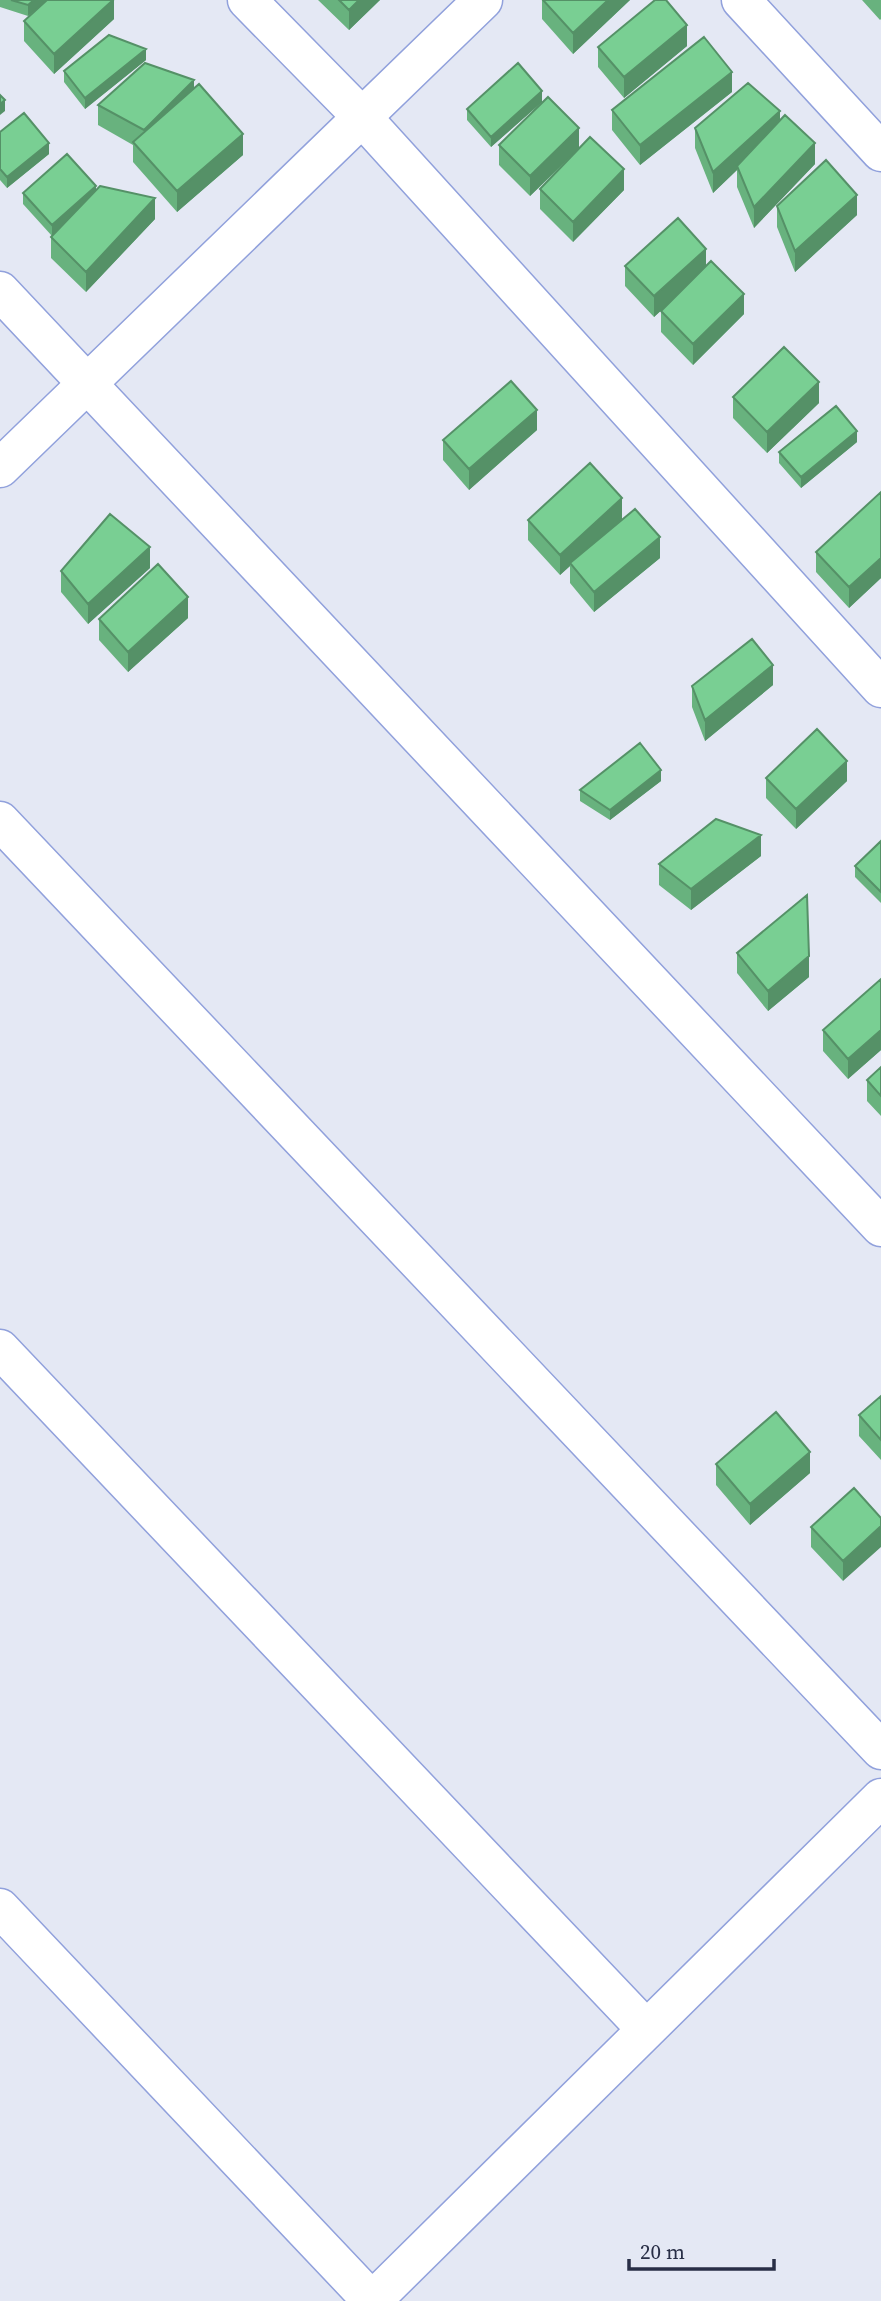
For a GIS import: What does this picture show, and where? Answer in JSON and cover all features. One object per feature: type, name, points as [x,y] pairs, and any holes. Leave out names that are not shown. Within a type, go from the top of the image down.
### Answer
[{"type":"street","points":[[247,0],[362,116],[881,688]]},
{"type":"street","points":[[0,468],[483,0]]},
{"type":"street","points":[[741,0],[881,152]]},
{"type":"street","points":[[0,291],[881,1227]]},
{"type":"street","points":[[0,821],[881,1750]]},
{"type":"street","points":[[0,1349],[646,2029]]},
{"type":"street","points":[[0,1908],[372,2301],[881,1798]]},
{"type":"building","points":[[11,0],[34,0],[28,5]]},
{"type":"building","points":[[47,0],[113,0],[54,54],[24,21]]},
{"type":"building","points":[[339,0],[359,0],[349,10]]},
{"type":"building","points":[[543,0],[608,0],[573,33]]},
{"type":"building","points":[[655,0],[666,0],[687,25],[624,77],[598,47]]},
{"type":"building","points":[[109,35],[146,49],[85,98],[64,71]]},
{"type":"building","points":[[704,37],[732,72],[640,145],[612,110]]},
{"type":"building","points":[[145,63],[194,80],[144,130],[98,105]]},
{"type":"building","points":[[518,63],[542,91],[491,137],[467,109]]},
{"type":"building","points":[[748,83],[780,111],[713,172],[695,128]]},
{"type":"building","points":[[199,84],[243,134],[177,191],[133,142]]},
{"type":"building","points":[[548,97],[579,128],[530,176],[499,145]]},
{"type":"building","points":[[24,113],[49,143],[7,177],[0,169],[0,132]]},
{"type":"building","points":[[785,115],[815,143],[754,207],[737,166]]},
{"type":"building","points":[[590,137],[624,169],[573,222],[540,189]]},
{"type":"building","points":[[67,154],[96,186],[52,225],[23,193]]},
{"type":"building","points":[[826,160],[857,195],[795,251],[777,206]]},
{"type":"building","points":[[100,186],[155,198],[86,272],[51,237]]},
{"type":"building","points":[[678,218],[706,249],[654,296],[625,266]]},
{"type":"building","points":[[711,261],[744,294],[693,344],[661,311]]},
{"type":"building","points":[[784,347],[819,382],[767,432],[733,397]]},
{"type":"building","points":[[511,381],[537,410],[469,469],[443,440]]},
{"type":"building","points":[[836,406],[857,431],[801,477],[779,452]]},
{"type":"building","points":[[590,463],[622,498],[560,555],[528,520]]},
{"type":"building","points":[[881,492],[881,558],[849,587],[816,552]]},
{"type":"building","points":[[635,509],[660,537],[594,592],[570,563]]},
{"type":"building","points":[[110,514],[150,547],[88,604],[61,571]]},
{"type":"building","points":[[158,564],[188,597],[128,652],[99,619]]},
{"type":"building","points":[[752,639],[773,665],[705,720],[692,686]]},
{"type":"building","points":[[817,729],[847,761],[796,809],[766,778]]},
{"type":"building","points":[[640,743],[661,770],[610,810],[580,790]]},
{"type":"building","points":[[716,819],[761,835],[691,889],[659,864]]},
{"type":"building","points":[[881,841],[881,892],[855,866]]},
{"type":"building","points":[[807,895],[809,956],[768,991],[737,953]]},
{"type":"building","points":[[881,979],[881,1030],[848,1059],[823,1030]]},
{"type":"building","points":[[881,1067],[881,1096],[867,1080]]},
{"type":"building","points":[[881,1396],[881,1440],[859,1415]]},
{"type":"building","points":[[776,1412],[810,1452],[750,1504],[716,1464]]},
{"type":"building","points":[[854,1488],[881,1518],[881,1526],[843,1561],[811,1527]]}]
